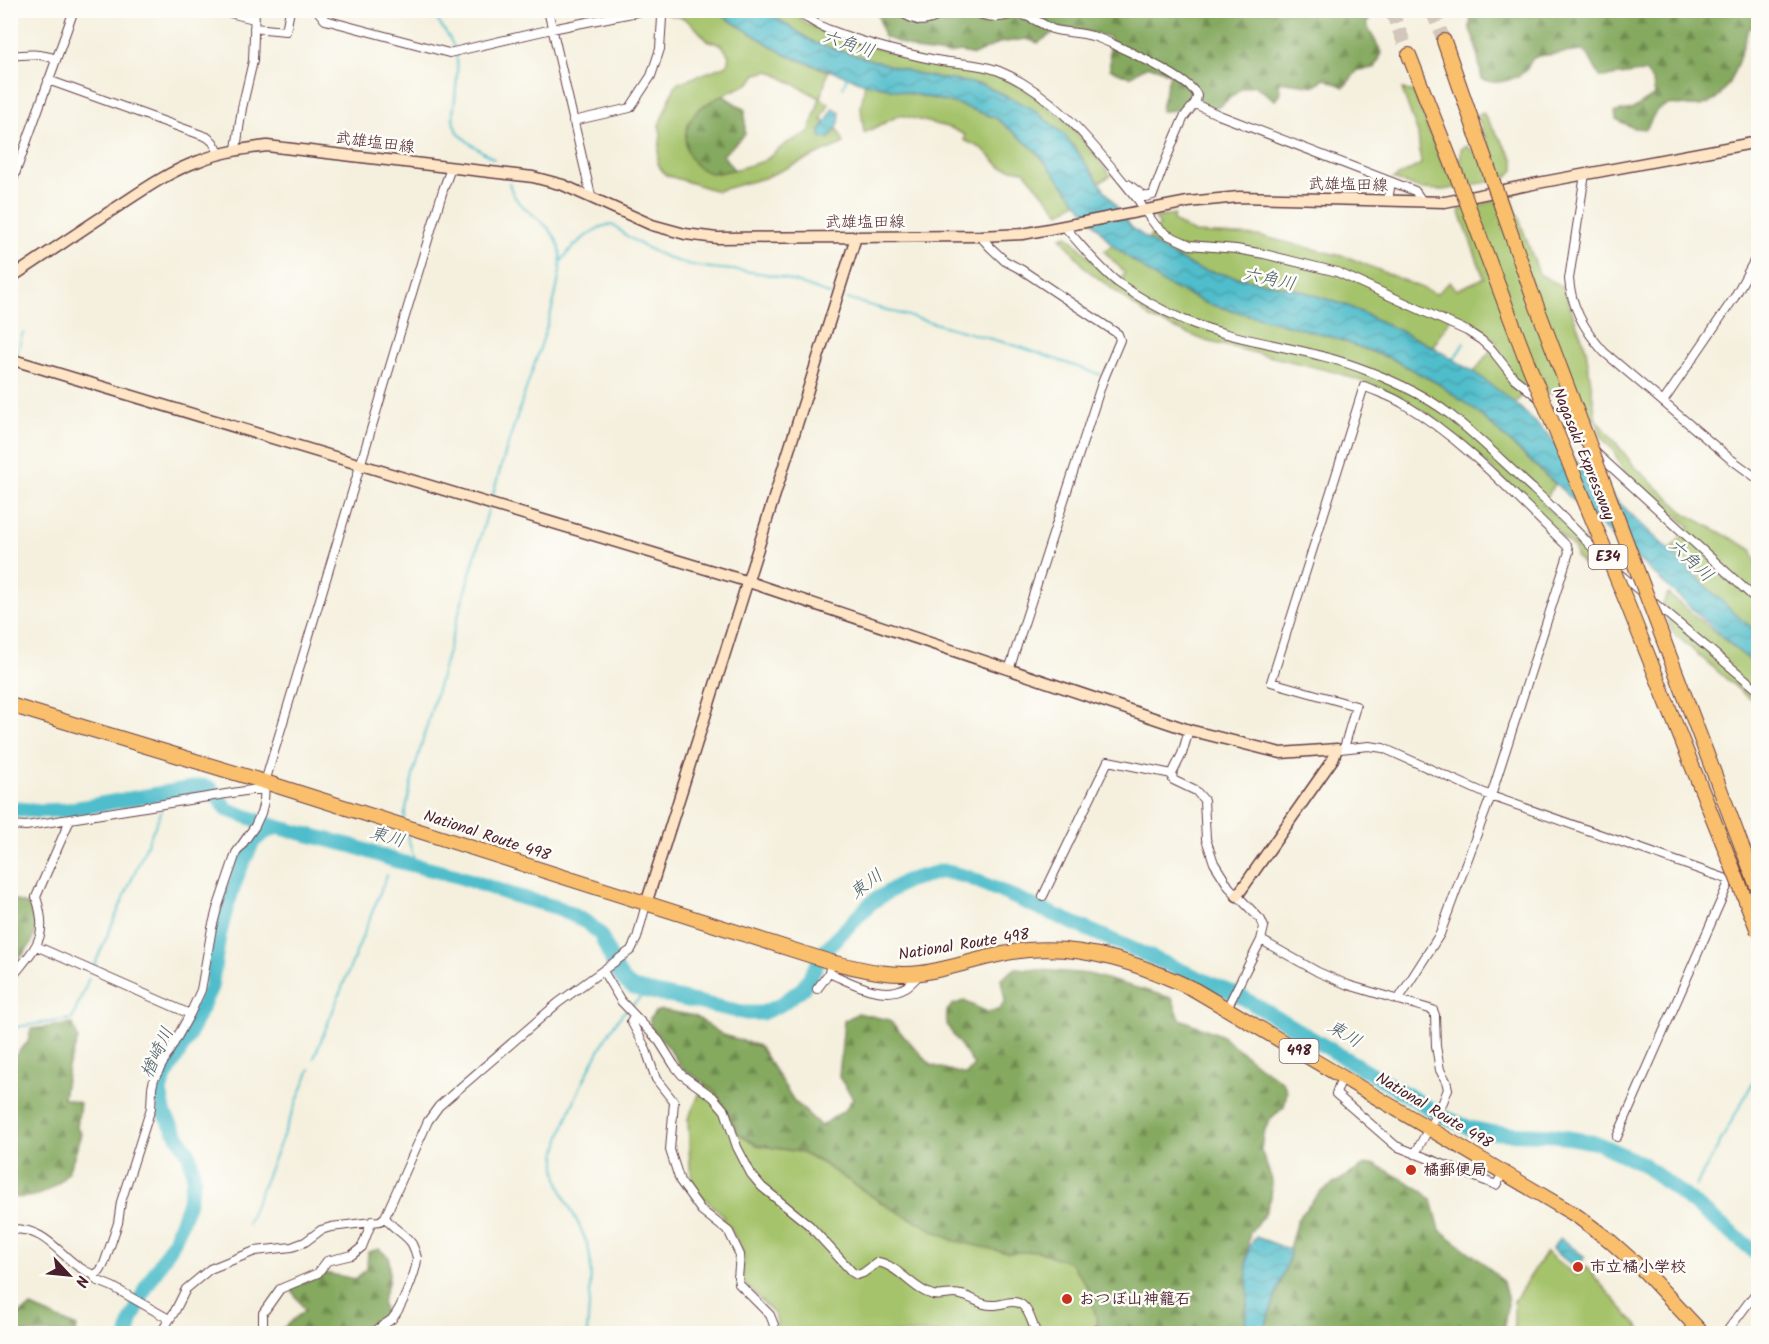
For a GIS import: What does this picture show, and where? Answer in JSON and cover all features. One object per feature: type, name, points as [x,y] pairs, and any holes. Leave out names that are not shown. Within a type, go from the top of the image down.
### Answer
[{"type":"highway","name":"Nagasaki Expressway","points":[[1444,41],[1531,291],[1758,890]]},
{"type":"highway","name":"Nagasaki Expressway","points":[[1409,55],[1524,354],[1623,592],[1758,931]]},
{"type":"highway","name":"National Route 498","points":[[10,705],[809,955],[830,968],[886,974],[921,973],[1001,954],[1052,949],[1110,957],[1150,970],[1229,1005],[1342,1077],[1430,1123],[1504,1172],[1577,1216],[1609,1240],[1645,1272],[1703,1334]]},
{"type":"street","points":[[10,188],[74,10]]},
{"type":"street","points":[[218,10],[254,15],[253,61],[242,108],[236,150]]},
{"type":"street","points":[[254,28],[286,31],[290,10]]},
{"type":"street","points":[[317,10],[326,20],[449,53],[647,10]]},
{"type":"street","points":[[548,10],[591,196]]},
{"type":"street","points":[[573,121],[630,108],[651,76],[660,48],[662,18],[657,10]]},
{"type":"street","points":[[800,10],[802,15],[828,30],[939,61],[968,64],[998,71],[1030,87],[1072,122],[1139,201],[1142,211],[1168,235],[1190,245],[1245,251],[1337,272],[1467,331],[1492,350],[1514,378],[1538,396],[1616,473],[1671,523],[1681,529],[1758,601]]},
{"type":"street","points":[[897,10],[918,22],[929,21],[956,11],[969,11],[997,17],[1017,14],[1054,29],[1092,36],[1113,44],[1180,78],[1195,89],[1197,96],[1194,104],[1185,114],[1153,195],[1145,197],[1130,184],[1123,182]]},
{"type":"street","points":[[10,56],[32,54],[56,58]]},
{"type":"street","points":[[48,80],[207,137],[220,154]]},
{"type":"street","points":[[1194,104],[1415,191],[1423,202]]},
{"type":"street","name":"武雄塩田線","points":[[10,278],[144,189],[174,172],[220,154],[267,146],[533,177],[563,184],[652,225],[685,234],[717,238],[1023,234],[1188,202],[1239,197],[1445,202],[1758,142]]},
{"type":"street","points":[[94,1275],[104,1264],[118,1223],[121,1202],[151,1108],[154,1079],[201,990],[217,909],[236,853],[255,826],[261,813],[265,786],[451,168]]},
{"type":"street","points":[[1585,174],[1569,279],[1570,292],[1590,337],[1604,352],[1728,457],[1758,479]]},
{"type":"street","points":[[1388,201],[1391,182]]},
{"type":"street","points":[[1066,226],[1093,259],[1116,281],[1147,302],[1225,333],[1318,354],[1368,370],[1410,389],[1448,413],[1587,540],[1603,560],[1758,690]]},
{"type":"street","points":[[980,236],[1005,261],[1118,334],[1120,340],[1102,383],[1009,670]]},
{"type":"street","points":[[160,1334],[186,1289],[210,1269],[255,1251],[305,1242],[321,1230],[331,1227],[380,1221],[385,1217],[428,1121],[439,1106],[558,1003],[631,950],[637,938],[856,237]]},
{"type":"street","points":[[1663,402],[1734,298],[1758,254]]},
{"type":"street","points":[[10,359],[749,582],[1189,730],[1281,753],[1369,746],[1383,748],[1491,796],[1758,890]]},
{"type":"street","points":[[1237,896],[1340,748],[1356,706],[1271,682],[1364,386],[1401,402],[1438,427],[1481,463],[1567,546],[1569,552],[1491,796],[1440,933],[1398,1000]]},
{"type":"street","points":[[1189,730],[1182,754],[1172,774],[1173,780],[1196,791],[1204,800],[1206,839],[1214,864],[1229,887],[1261,920],[1264,927],[1261,940],[1229,1005]]},
{"type":"street","points":[[1043,896],[1108,761],[1172,774]]},
{"type":"street","points":[[10,825],[26,826],[70,820],[211,798],[265,786]]},
{"type":"street","points":[[10,980],[36,946],[43,929],[42,914],[36,897],[70,820]]},
{"type":"street","points":[[1617,1137],[1730,880]]},
{"type":"street","points":[[1261,940],[1318,972],[1348,985],[1433,1010],[1440,1070],[1448,1089],[1415,1154]]},
{"type":"street","points":[[36,946],[190,1014]]},
{"type":"street","points":[[817,989],[830,968]]},
{"type":"street","points":[[604,970],[621,1001],[659,1041],[682,1075],[713,1097],[725,1111],[745,1164],[762,1187],[809,1225],[852,1272],[857,1275],[863,1273],[878,1262],[895,1270],[932,1295],[954,1293],[984,1306],[1019,1303],[1027,1312],[1037,1334]]},
{"type":"street","points":[[634,1016],[631,1021],[645,1047],[656,1079],[674,1102],[670,1150],[680,1181],[701,1210],[729,1232],[740,1255],[739,1284],[770,1315],[774,1325],[771,1334]]},
{"type":"street","points":[[1342,1077],[1336,1094],[1396,1146],[1496,1185],[1504,1172]]},
{"type":"street","points":[[373,1334],[376,1329],[391,1319],[400,1307],[408,1292],[417,1258],[414,1247],[407,1237],[389,1224],[385,1217]]},
{"type":"street","points":[[259,1334],[264,1323],[263,1313],[280,1289],[318,1273],[327,1262],[352,1255],[362,1247],[372,1221]]},
{"type":"street","points":[[10,1229],[22,1228],[51,1242],[82,1271],[94,1275],[96,1280],[169,1319]]},
{"type":"street","points":[[1725,1334],[1758,1290]]},
{"type":"green space","points":[[1758,10],[1758,23],[1748,30],[1732,76],[1719,96],[1710,103],[1699,106],[1673,104],[1663,107],[1654,114],[1646,129],[1633,128],[1616,119],[1615,112],[1633,109],[1655,95],[1653,82],[1646,72],[1600,77],[1588,55],[1582,51],[1538,56],[1532,59],[1526,71],[1505,81],[1493,82],[1482,79],[1475,41],[1470,29],[1471,11]]},
{"type":"green space","points":[[665,11],[715,11],[786,55],[828,71],[821,98],[829,104],[821,120],[826,122],[820,130],[828,139],[837,128],[844,143],[764,178],[717,191],[666,175],[657,164],[661,134],[659,125],[676,84],[727,65],[729,56],[722,45],[707,40],[683,18],[665,14]],"holes":[[[770,71],[820,98],[809,133],[787,143],[764,161],[734,170],[711,173],[688,125],[698,110],[750,83],[756,74]]]},
{"type":"green space","points":[[769,11],[792,11],[806,23],[828,34],[938,65],[992,73],[1024,88],[1071,125],[1111,176],[1099,182],[1066,136],[1031,108],[983,85],[922,75],[815,43]]},
{"type":"green space","points":[[877,11],[1377,11],[1366,24],[1382,53],[1375,68],[1358,70],[1344,87],[1324,78],[1315,86],[1279,81],[1280,94],[1275,100],[1254,85],[1241,89],[1220,106],[1214,108],[1207,109],[1190,101],[1180,110],[1161,111],[1170,74],[1149,66],[1130,77],[1110,69],[1109,37],[1083,31],[1059,29],[1038,43],[1026,39],[999,43],[974,55],[961,52],[947,54],[921,51],[884,37]]},
{"type":"green space","points":[[865,83],[957,104],[996,118],[1035,150],[1077,201],[1060,213],[1024,171],[1001,167],[983,149],[964,140],[965,135],[951,128],[900,115],[864,133],[861,108]]},
{"type":"green space","points":[[1402,89],[1414,93],[1444,168],[1452,172],[1460,167],[1461,148],[1467,146],[1486,163],[1493,159],[1477,115],[1483,113],[1514,160],[1514,170],[1505,179],[1443,190],[1420,189],[1393,179],[1421,164],[1418,134]]},
{"type":"green space","points":[[722,95],[745,110],[745,134],[723,155],[734,170],[711,173],[694,163],[686,146],[686,136],[688,126],[698,110]]},
{"type":"green space","points":[[1511,197],[1539,274],[1563,287],[1586,349],[1596,420],[1534,383],[1515,403],[1474,372],[1497,342],[1471,323],[1451,317],[1433,347],[1348,306],[1295,289],[1198,269],[1164,251],[1148,239],[1160,225],[1155,218],[1174,214],[1173,221],[1194,233],[1260,236],[1350,258],[1436,294],[1450,282],[1456,290],[1484,278],[1459,210]]},
{"type":"green space","points":[[1067,235],[1117,285],[1125,273],[1104,251],[1112,245],[1163,283],[1208,304],[1329,336],[1392,359],[1437,383],[1476,411],[1555,484],[1543,504],[1585,542],[1600,563],[1589,572],[1576,556],[1575,549],[1483,460],[1431,416],[1384,389],[1335,372],[1206,341],[1152,319],[1086,269],[1061,237]]},
{"type":"green space","points":[[1596,420],[1634,466],[1686,514],[1751,549],[1758,567],[1758,633],[1669,551],[1690,527],[1622,470],[1614,451],[1602,438]]},
{"type":"green space","points":[[1668,594],[1758,667],[1758,706],[1672,632],[1663,604]]},
{"type":"green space","points":[[11,899],[29,905],[38,924],[31,944],[11,970]]},
{"type":"green space","points":[[1016,968],[1089,974],[1172,998],[1180,1019],[1221,1035],[1283,1082],[1287,1091],[1284,1107],[1270,1119],[1263,1134],[1261,1150],[1272,1180],[1271,1197],[1265,1214],[1250,1232],[1246,1259],[1248,1298],[1244,1333],[1104,1334],[1100,1332],[1089,1289],[1071,1263],[1038,1251],[1008,1253],[952,1240],[887,1206],[822,1163],[800,1152],[757,1145],[739,1134],[716,1092],[682,1068],[665,1043],[650,1027],[650,1018],[655,1012],[662,1010],[695,1016],[723,1035],[759,1046],[794,1101],[821,1126],[846,1109],[853,1098],[839,1077],[844,1021],[858,1013],[889,1020],[931,1065],[966,1075],[974,1065],[946,1024],[947,1011],[952,1005],[964,1001],[987,1012],[999,1010],[1005,1000],[1001,979]]},
{"type":"green space","points":[[73,1024],[78,1039],[68,1067],[63,1098],[80,1103],[77,1127],[81,1134],[74,1158],[63,1178],[51,1189],[28,1197],[11,1197],[11,1067],[17,1053],[28,1042],[31,1029]]},
{"type":"green space","points":[[704,1084],[716,1092],[726,1108],[757,1145],[800,1152],[822,1163],[887,1206],[1008,1253],[1038,1251],[1071,1263],[1089,1289],[1100,1332],[1104,1333],[774,1333],[777,1322],[774,1314],[742,1281],[744,1255],[730,1227],[721,1220],[724,1216],[694,1189],[690,1167],[688,1119]]},
{"type":"green space","points":[[1375,1164],[1420,1189],[1432,1200],[1440,1230],[1485,1264],[1503,1282],[1508,1301],[1503,1333],[1263,1334],[1290,1254],[1289,1249],[1297,1220],[1320,1192],[1365,1165]]},
{"type":"green space","points":[[379,1249],[389,1257],[389,1280],[382,1302],[385,1314],[365,1333],[276,1334],[305,1310],[290,1288],[325,1273],[356,1279],[367,1268],[368,1252]]},
{"type":"green space","points":[[1546,1252],[1576,1276],[1586,1267],[1641,1330],[1637,1334],[1514,1333],[1514,1301]]},
{"type":"green space","points":[[31,1307],[77,1327],[76,1333],[11,1333],[11,1319]]},
{"type":"water","points":[[715,11],[769,11],[815,43],[922,75],[983,85],[1031,108],[1066,136],[1131,227],[1164,251],[1198,269],[1295,289],[1348,306],[1433,347],[1474,372],[1515,403],[1734,613],[1758,633],[1758,667],[1476,411],[1437,383],[1392,359],[1329,336],[1208,304],[1163,283],[1112,245],[1035,150],[996,118],[957,104],[865,83],[786,55]]},
{"type":"water","points":[[833,109],[839,111],[838,126],[828,139],[820,137],[820,130]]},
{"type":"water","points":[[1256,1237],[1289,1249],[1290,1254],[1263,1333],[1244,1333],[1248,1301],[1246,1265],[1248,1250]]},
{"type":"water","points":[[1560,1238],[1585,1257],[1576,1268],[1552,1249]]},
{"type":"waterway","points":[[429,10],[452,42],[455,51],[457,60],[453,117],[455,127],[467,141],[494,159]]},
{"type":"waterway","points":[[843,88],[847,76]]},
{"type":"waterway","points":[[491,501],[551,314],[561,258],[555,237],[544,224],[519,203],[509,183]]},
{"type":"waterway","points":[[562,261],[582,239],[602,227],[611,225],[648,249],[683,263],[770,275],[831,295]]},
{"type":"waterway","points":[[847,299],[1020,347],[1101,375]]},
{"type":"waterway","points":[[17,354],[23,332]]},
{"type":"waterway","points":[[1453,361],[1464,343]]},
{"type":"waterway","points":[[10,377],[14,366]]},
{"type":"waterway","points":[[404,818],[414,771],[489,507]]},
{"type":"waterway","name":"東川","points":[[10,808],[37,811],[67,810],[203,786],[211,789],[228,810],[277,827],[353,846],[393,860],[457,876],[559,908],[588,923],[600,934],[616,969],[623,980],[633,988],[746,1013],[762,1013],[780,1005],[803,988],[827,948],[872,902],[906,881],[943,871],[968,877],[1240,996],[1446,1118],[1470,1128],[1496,1133],[1554,1135],[1597,1143],[1643,1164],[1758,1254]]},
{"type":"waterway","points":[[94,966],[161,812]]},
{"type":"waterway","name":"楢崎川","points":[[128,1334],[131,1321],[146,1287],[174,1241],[188,1205],[194,1177],[189,1154],[165,1115],[160,1091],[211,987],[219,936],[239,871],[253,842],[262,834],[277,827]]},
{"type":"waterway","points":[[407,835],[416,866]]},
{"type":"waterway","points":[[314,1058],[387,875]]},
{"type":"waterway","points":[[10,1029],[72,1019],[89,978]]},
{"type":"waterway","points":[[587,1334],[591,1277],[590,1256],[584,1237],[561,1187],[556,1166],[557,1152],[570,1110],[603,1043],[623,1013],[646,991]]},
{"type":"waterway","points":[[247,1225],[310,1069]]},
{"type":"waterway","points":[[1696,1186],[1758,1073]]},
{"type":"tunnel","points":[[1391,10],[1409,55]]},
{"type":"tunnel","points":[[1432,10],[1444,41]]},
{"type":"place","name":"橘郵便局","points":[[1411,1170]]},
{"type":"place","name":"市立橘小学校","points":[[1578,1267]]},
{"type":"place","name":"おつぼ山神籠石","points":[[1067,1299]]},
{"type":"water label","name":"六角川","points":[[848,45]]},
{"type":"water label","name":"六角川","points":[[1269,280]]},
{"type":"water label","name":"六角川","points":[[1690,561]]}]
